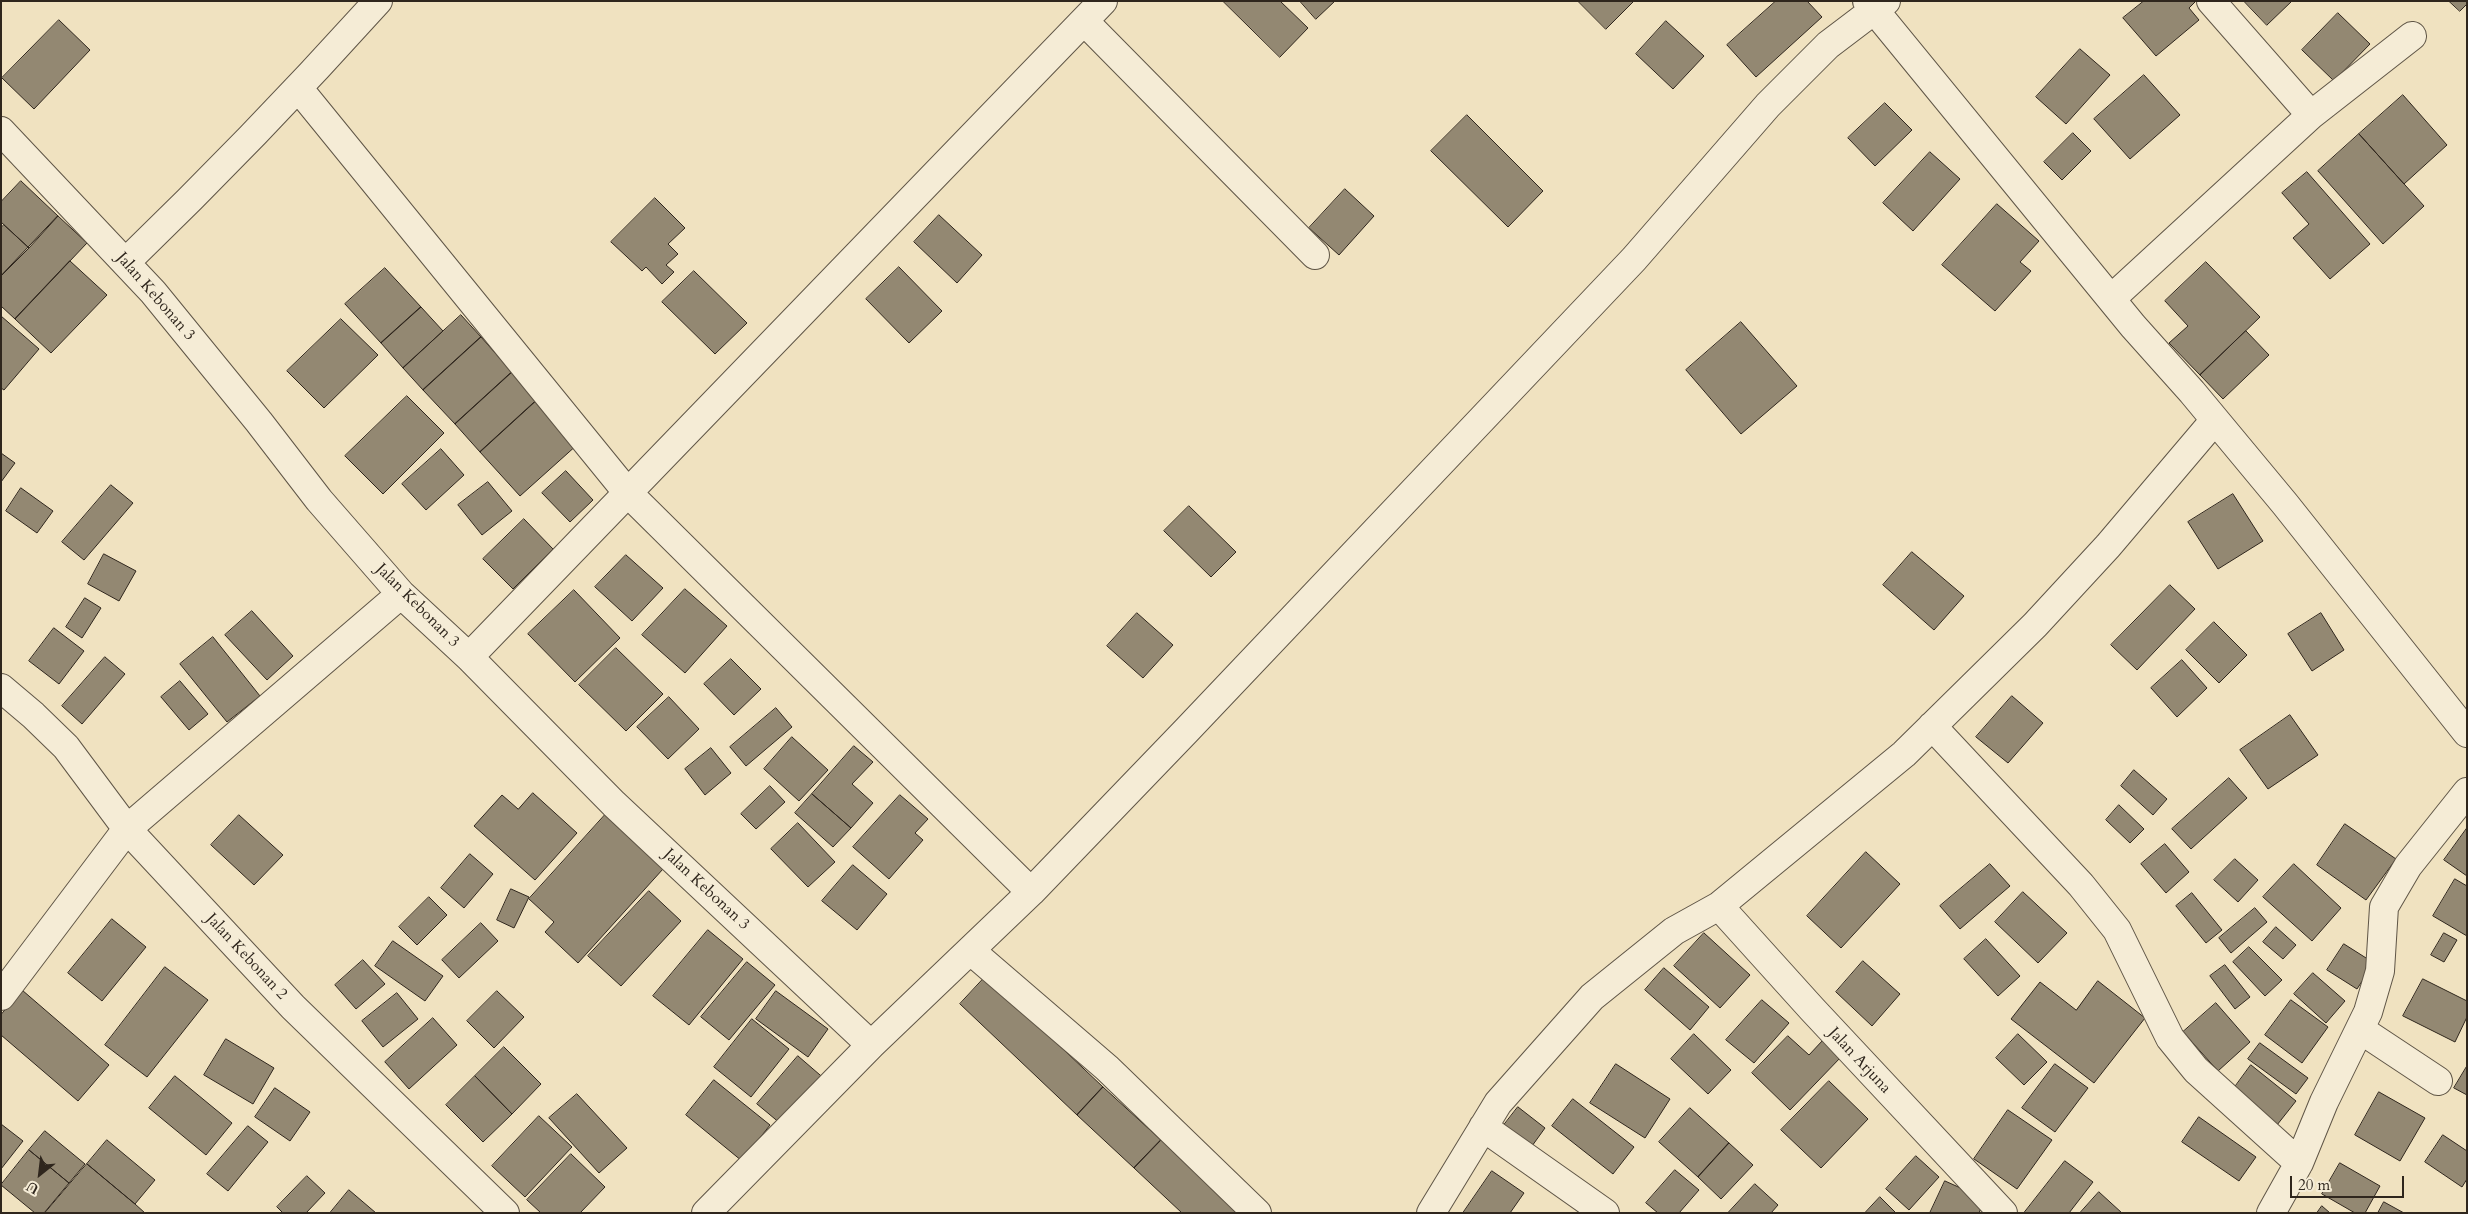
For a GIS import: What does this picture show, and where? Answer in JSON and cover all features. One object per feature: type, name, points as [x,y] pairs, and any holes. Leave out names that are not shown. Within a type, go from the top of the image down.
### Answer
[{"type":"street","points":[[126,262],[299,89],[378,1]]},
{"type":"street","points":[[469,656],[1103,1]]},
{"type":"street","points":[[2211,1],[2310,115]]},
{"type":"street","points":[[706,1213],[871,1045],[1031,892],[1634,259],[1768,105],[1828,45],[1876,4],[2133,326],[2192,392],[2214,422],[2285,504],[2467,733]]},
{"type":"street","points":[[1084,22],[1315,255]]},
{"type":"street","points":[[2112,298],[2310,115],[2412,36]]},
{"type":"street","points":[[299,89],[627,492],[1031,892]]},
{"type":"street","name":"Jalan Kebonan 3","points":[[1,131],[126,262],[230,386],[319,500],[401,594],[469,656],[614,804],[871,1045]]},
{"type":"street","points":[[1431,1213],[1498,1103],[1592,997],[1674,931],[1719,906],[1904,754],[2035,624],[2108,546],[2214,422]]},
{"type":"street","points":[[1,996],[127,830],[401,594]]},
{"type":"street","name":"Jalan Kebonan 2","points":[[1,688],[33,715],[66,747],[127,830],[293,1007],[505,1213]]},
{"type":"street","points":[[1932,726],[2081,885],[2117,930],[2170,1038],[2196,1070],[2299,1163]]},
{"type":"street","points":[[2271,1213],[2299,1163],[2324,1102],[2361,1030],[2380,970],[2384,907],[2408,866],[2467,792]]},
{"type":"street","name":"Jalan Arjuna","points":[[1719,906],[1812,1009],[2003,1213]]},
{"type":"street","points":[[971,951],[1106,1068],[1257,1213]]},
{"type":"street","points":[[2361,1030],[2438,1081]]},
{"type":"street","points":[[1483,1127],[1605,1213]]},
{"type":"building","points":[[1223,1],[1280,1],[1308,28],[1280,57]]},
{"type":"building","points":[[1300,1],[1335,1],[1316,19]]},
{"type":"building","points":[[1578,1],[1634,1],[1606,29]]},
{"type":"building","points":[[1776,1],[1807,1],[1822,17],[1756,77],[1727,45]]},
{"type":"building","points":[[2144,1],[2196,1],[2189,8],[2199,20],[2156,56],[2123,18]]},
{"type":"building","points":[[2244,1],[2292,1],[2267,25]]},
{"type":"building","points":[[2449,1],[2467,1],[2467,4],[2460,11]]},
{"type":"building","points":[[2338,13],[2370,44],[2334,81],[2302,50]]},
{"type":"building","points":[[59,20],[90,50],[34,109],[2,78]]},
{"type":"building","points":[[1666,21],[1704,56],[1673,89],[1636,54]]},
{"type":"building","points":[[2080,49],[2110,75],[2066,124],[2036,97]]},
{"type":"building","points":[[2144,75],[2180,115],[2130,159],[2094,119]]},
{"type":"building","points":[[2403,95],[2447,145],[2404,184],[2359,134]]},
{"type":"building","points":[[1885,103],[1912,130],[1875,166],[1848,138]]},
{"type":"building","points":[[1467,115],[1543,191],[1508,227],[1431,151]]},
{"type":"building","points":[[2073,133],[2091,151],[2062,180],[2044,162]]},
{"type":"building","points":[[2359,134],[2424,206],[2383,244],[2318,171]]},
{"type":"building","points":[[1930,152],[1960,179],[1913,231],[1883,203]]},
{"type":"building","points":[[2307,172],[2370,244],[2330,279],[2293,238],[2309,224],[2282,193]]},
{"type":"building","points":[[21,181],[58,216],[29,248],[1,222],[1,202]]},
{"type":"building","points":[[1345,189],[1374,216],[1339,255],[1309,228]]},
{"type":"building","points":[[655,198],[685,228],[668,244],[678,254],[666,265],[674,272],[662,284],[646,267],[642,271],[611,242]]},
{"type":"building","points":[[1997,204],[2039,241],[2020,262],[2031,271],[1995,311],[1942,265]]},
{"type":"building","points":[[939,215],[982,255],[957,283],[914,242]]},
{"type":"building","points":[[58,216],[87,243],[15,319],[1,306],[1,276]]},
{"type":"building","points":[[4,225],[29,248],[1,276],[1,228]]},
{"type":"building","points":[[70,261],[107,295],[51,353],[15,319]]},
{"type":"building","points":[[2206,262],[2260,317],[2200,375],[2169,343],[2188,326],[2165,301]]},
{"type":"building","points":[[899,267],[942,311],[909,343],[866,299]]},
{"type":"building","points":[[385,268],[421,307],[381,343],[345,304]]},
{"type":"building","points":[[694,271],[747,323],[715,354],[662,302]]},
{"type":"building","points":[[421,307],[443,331],[403,368],[381,343]]},
{"type":"building","points":[[461,315],[481,337],[423,390],[403,368]]},
{"type":"building","points":[[1,316],[39,349],[4,390],[1,388]]},
{"type":"building","points":[[341,319],[378,355],[324,408],[287,371]]},
{"type":"building","points":[[1741,322],[1797,386],[1741,434],[1686,370]]},
{"type":"building","points":[[2246,331],[2269,355],[2223,399],[2200,375]]},
{"type":"building","points":[[481,337],[512,372],[455,424],[423,390]]},
{"type":"building","points":[[512,372],[538,399],[480,452],[455,424]]},
{"type":"building","points":[[407,396],[444,433],[383,494],[345,456]]},
{"type":"building","points":[[538,399],[578,444],[520,496],[480,452]]},
{"type":"building","points":[[441,449],[464,475],[426,510],[402,484]]},
{"type":"building","points":[[1,453],[15,463],[1,482]]},
{"type":"building","points":[[566,471],[593,500],[570,522],[542,493]]},
{"type":"building","points":[[488,482],[512,511],[482,535],[458,505]]},
{"type":"building","points":[[111,485],[133,503],[84,560],[62,542]]},
{"type":"building","points":[[21,488],[53,511],[37,533],[6,511]]},
{"type":"building","points":[[2233,494],[2263,541],[2218,569],[2188,522]]},
{"type":"building","points":[[1189,506],[1236,552],[1211,577],[1164,531]]},
{"type":"building","points":[[524,519],[553,549],[513,589],[483,559]]},
{"type":"building","points":[[1912,552],[1964,596],[1934,630],[1883,585]]},
{"type":"building","points":[[104,554],[136,571],[119,601],[88,584]]},
{"type":"building","points":[[626,555],[663,588],[632,621],[595,587]]},
{"type":"building","points":[[2170,585],[2195,609],[2137,670],[2111,645]]},
{"type":"building","points":[[685,589],[727,626],[685,673],[642,635]]},
{"type":"building","points":[[574,590],[620,638],[575,682],[528,634]]},
{"type":"building","points":[[85,598],[101,608],[82,638],[66,627]]},
{"type":"building","points":[[252,611],[293,656],[267,680],[225,635]]},
{"type":"building","points":[[1137,613],[1173,645],[1143,678],[1107,646]]},
{"type":"building","points":[[2321,613],[2344,650],[2312,671],[2288,634]]},
{"type":"building","points":[[2214,622],[2247,655],[2219,683],[2186,650]]},
{"type":"building","points":[[54,628],[84,651],[59,684],[29,661]]},
{"type":"building","points":[[213,637],[260,696],[227,722],[180,664]]},
{"type":"building","points":[[616,648],[663,694],[626,731],[579,685]]},
{"type":"building","points":[[105,657],[125,674],[82,724],[62,706]]},
{"type":"building","points":[[731,659],[761,689],[734,715],[704,684]]},
{"type":"building","points":[[2182,660],[2207,688],[2177,717],[2151,688]]},
{"type":"building","points":[[180,681],[208,714],[189,730],[161,697]]},
{"type":"building","points":[[2012,696],[2043,723],[2008,763],[1976,737]]},
{"type":"building","points":[[669,697],[699,729],[668,759],[637,727]]},
{"type":"building","points":[[776,708],[792,727],[746,766],[730,747]]},
{"type":"building","points":[[2290,715],[2318,755],[2268,789],[2240,750]]},
{"type":"building","points":[[792,737],[828,770],[799,801],[764,769]]},
{"type":"building","points":[[854,746],[873,762],[852,784],[873,803],[851,828],[812,794]]},
{"type":"building","points":[[711,748],[731,773],[705,795],[685,769]]},
{"type":"building","points":[[2134,770],[2167,799],[2153,815],[2121,786]]},
{"type":"building","points":[[2229,778],[2247,798],[2191,849],[2172,829]]},
{"type":"building","points":[[770,786],[785,802],[756,829],[741,814]]},
{"type":"building","points":[[533,793],[577,833],[535,880],[474,826],[502,795],[518,809]]},
{"type":"building","points":[[812,794],[851,828],[833,847],[795,813]]},
{"type":"building","points":[[900,795],[928,819],[915,833],[923,840],[889,879],[853,847]]},
{"type":"building","points":[[2119,805],[2144,829],[2130,843],[2106,820]]},
{"type":"building","points":[[239,815],[283,855],[254,885],[211,845]]},
{"type":"building","points":[[605,815],[663,869],[578,963],[545,932],[554,922],[529,899]]},
{"type":"building","points":[[798,823],[835,862],[808,887],[771,849]]},
{"type":"building","points":[[2345,824],[2396,859],[2366,900],[2317,865]]},
{"type":"building","points":[[2467,828],[2467,876],[2444,860]]},
{"type":"building","points":[[2165,844],[2189,872],[2166,893],[2141,864]]},
{"type":"building","points":[[1866,852],[1900,884],[1841,948],[1807,916]]},
{"type":"building","points":[[470,854],[493,874],[464,908],[441,888]]},
{"type":"building","points":[[2235,859],[2258,880],[2238,902],[2214,880]]},
{"type":"building","points":[[1990,864],[2010,886],[1960,929],[1940,906]]},
{"type":"building","points":[[2294,864],[2341,908],[2312,941],[2263,897]]},
{"type":"building","points":[[853,865],[887,894],[857,930],[822,901]]},
{"type":"building","points":[[2455,879],[2467,886],[2467,936],[2433,916]]},
{"type":"building","points":[[511,889],[529,897],[514,928],[497,920]]},
{"type":"building","points":[[649,891],[681,921],[621,986],[588,956]]},
{"type":"building","points":[[2023,892],[2067,933],[2038,963],[1995,922]]},
{"type":"building","points":[[2192,893],[2222,930],[2206,943],[2176,906]]},
{"type":"building","points":[[429,897],[447,915],[417,945],[399,927]]},
{"type":"building","points":[[2255,908],[2267,922],[2231,953],[2219,938]]},
{"type":"building","points":[[112,919],[146,947],[102,1001],[68,973]]},
{"type":"building","points":[[481,923],[498,941],[459,978],[442,960]]},
{"type":"building","points":[[2276,927],[2296,945],[2283,959],[2263,942]]},
{"type":"building","points":[[708,930],[743,959],[689,1025],[653,996]]},
{"type":"building","points":[[1704,933],[1750,975],[1720,1008],[1674,966]]},
{"type":"building","points":[[2444,933],[2457,940],[2444,962],[2431,955]]},
{"type":"building","points":[[1986,939],[2020,976],[1998,996],[1964,959]]},
{"type":"building","points":[[393,941],[443,976],[425,1001],[375,966]]},
{"type":"building","points":[[2344,944],[2374,963],[2357,989],[2327,970]]},
{"type":"building","points":[[2249,947],[2282,980],[2265,996],[2233,962]]},
{"type":"building","points":[[363,960],[385,984],[356,1009],[335,985]]},
{"type":"building","points":[[1863,961],[1900,994],[1872,1026],[1836,992]]},
{"type":"building","points":[[747,962],[775,985],[729,1040],[701,1017]]},
{"type":"building","points":[[2225,965],[2250,997],[2235,1009],[2210,976]]},
{"type":"building","points":[[165,967],[208,1000],[147,1077],[105,1045]]},
{"type":"building","points":[[1664,968],[1709,1007],[1690,1030],[1645,990]]},
{"type":"building","points":[[2313,973],[2345,1001],[2326,1023],[2294,994]]},
{"type":"building","points":[[986,976],[1103,1087],[1077,1115],[960,1004]]},
{"type":"building","points":[[2423,979],[2467,1001],[2467,1017],[2455,1042],[2403,1016]]},
{"type":"building","points":[[2098,981],[2145,1018],[2094,1083],[2011,1019],[2040,982],[2076,1010]]},
{"type":"building","points":[[22,990],[109,1065],[78,1101],[1,1035],[1,1015]]},
{"type":"building","points":[[497,991],[524,1017],[494,1048],[467,1021]]},
{"type":"building","points":[[776,991],[828,1029],[808,1057],[756,1019]]},
{"type":"building","points":[[397,993],[418,1019],[383,1047],[362,1021]]},
{"type":"building","points":[[1762,1000],[1789,1023],[1754,1063],[1726,1040]]},
{"type":"building","points":[[2291,1000],[2328,1027],[2302,1063],[2265,1035]]},
{"type":"building","points":[[2216,1003],[2250,1042],[2218,1071],[2183,1032]]},
{"type":"building","points":[[433,1018],[457,1045],[409,1089],[385,1062]]},
{"type":"building","points":[[752,1019],[789,1049],[751,1097],[714,1067]]},
{"type":"building","points":[[1694,1034],[1731,1070],[1708,1094],[1671,1059]]},
{"type":"building","points":[[2018,1034],[2047,1062],[2024,1085],[1996,1058]]},
{"type":"building","points":[[1788,1036],[1809,1055],[1823,1040],[1841,1057],[1790,1110],[1752,1073]]},
{"type":"building","points":[[226,1039],[274,1068],[253,1104],[204,1075]]},
{"type":"building","points":[[2260,1043],[2308,1078],[2296,1094],[2248,1059]]},
{"type":"building","points":[[504,1047],[541,1084],[512,1114],[475,1076]]},
{"type":"building","points":[[798,1056],[827,1081],[787,1129],[757,1104]]},
{"type":"building","points":[[1616,1064],[1670,1099],[1645,1138],[1590,1103]]},
{"type":"building","points":[[2055,1064],[2088,1088],[2055,1132],[2022,1108]]},
{"type":"building","points":[[2251,1065],[2296,1101],[2277,1125],[2232,1091]]},
{"type":"building","points":[[2467,1066],[2467,1095],[2454,1088]]},
{"type":"building","points":[[175,1076],[232,1123],[206,1155],[149,1108]]},
{"type":"building","points":[[475,1076],[512,1114],[483,1142],[446,1105]]},
{"type":"building","points":[[714,1080],[770,1125],[742,1161],[686,1115]]},
{"type":"building","points":[[1829,1081],[1868,1119],[1821,1168],[1781,1130]]},
{"type":"building","points":[[1103,1087],[1161,1140],[1134,1168],[1077,1115]]},
{"type":"building","points":[[275,1088],[310,1112],[290,1141],[255,1117]]},
{"type":"building","points":[[2379,1092],[2425,1118],[2400,1161],[2355,1135]]},
{"type":"building","points":[[577,1094],[627,1148],[599,1173],[549,1118]]},
{"type":"building","points":[[1573,1099],[1634,1147],[1613,1174],[1552,1126]]},
{"type":"building","points":[[1518,1107],[1545,1128],[1532,1146],[1504,1125]]},
{"type":"building","points":[[1690,1108],[1729,1143],[1698,1177],[1659,1142]]},
{"type":"building","points":[[2008,1110],[2052,1140],[2017,1189],[1974,1159]]},
{"type":"building","points":[[539,1116],[572,1147],[525,1197],[492,1166]]},
{"type":"building","points":[[2199,1117],[2256,1157],[2239,1181],[2182,1142]]},
{"type":"building","points":[[1,1124],[23,1141],[1,1169]]},
{"type":"building","points":[[248,1126],[268,1142],[228,1191],[207,1174]]},
{"type":"building","points":[[45,1131],[85,1164],[69,1183],[29,1150]]},
{"type":"building","points":[[2443,1135],[2467,1151],[2467,1179],[2462,1187],[2425,1162]]},
{"type":"building","points":[[107,1140],[155,1180],[135,1204],[87,1164]]},
{"type":"building","points":[[1161,1140],[1238,1213],[1182,1213],[1134,1168]]},
{"type":"building","points":[[1729,1143],[1753,1165],[1721,1199],[1698,1177]]},
{"type":"building","points":[[29,1150],[69,1183],[44,1213],[35,1213],[1,1185]]},
{"type":"building","points":[[571,1154],[605,1187],[580,1213],[541,1213],[527,1200]]},
{"type":"building","points":[[1916,1156],[1939,1177],[1909,1210],[1886,1189]]},
{"type":"building","points":[[2065,1161],[2093,1182],[2069,1213],[2024,1213]]},
{"type":"building","points":[[2340,1163],[2380,1186],[2365,1213],[2355,1213],[2322,1194]]},
{"type":"building","points":[[87,1164],[135,1204],[145,1213],[45,1213]]},
{"type":"building","points":[[1675,1170],[1699,1190],[1679,1213],[1658,1213],[1646,1203]]},
{"type":"building","points":[[1492,1171],[1524,1193],[1510,1213],[1463,1213]]},
{"type":"building","points":[[307,1176],[325,1193],[306,1213],[283,1213],[277,1207]]},
{"type":"building","points":[[1945,1181],[1985,1199],[1979,1213],[1930,1213]]},
{"type":"building","points":[[1755,1184],[1778,1205],[1771,1213],[1728,1213]]},
{"type":"building","points":[[349,1190],[376,1213],[330,1213]]},
{"type":"building","points":[[2099,1192],[2122,1213],[2080,1213]]},
{"type":"building","points":[[1880,1197],[1896,1213],[1865,1213]]},
{"type":"building","points":[[2384,1202],[2404,1213],[2378,1213]]},
{"type":"building","points":[[2322,1206],[2330,1213],[2317,1213]]}]
